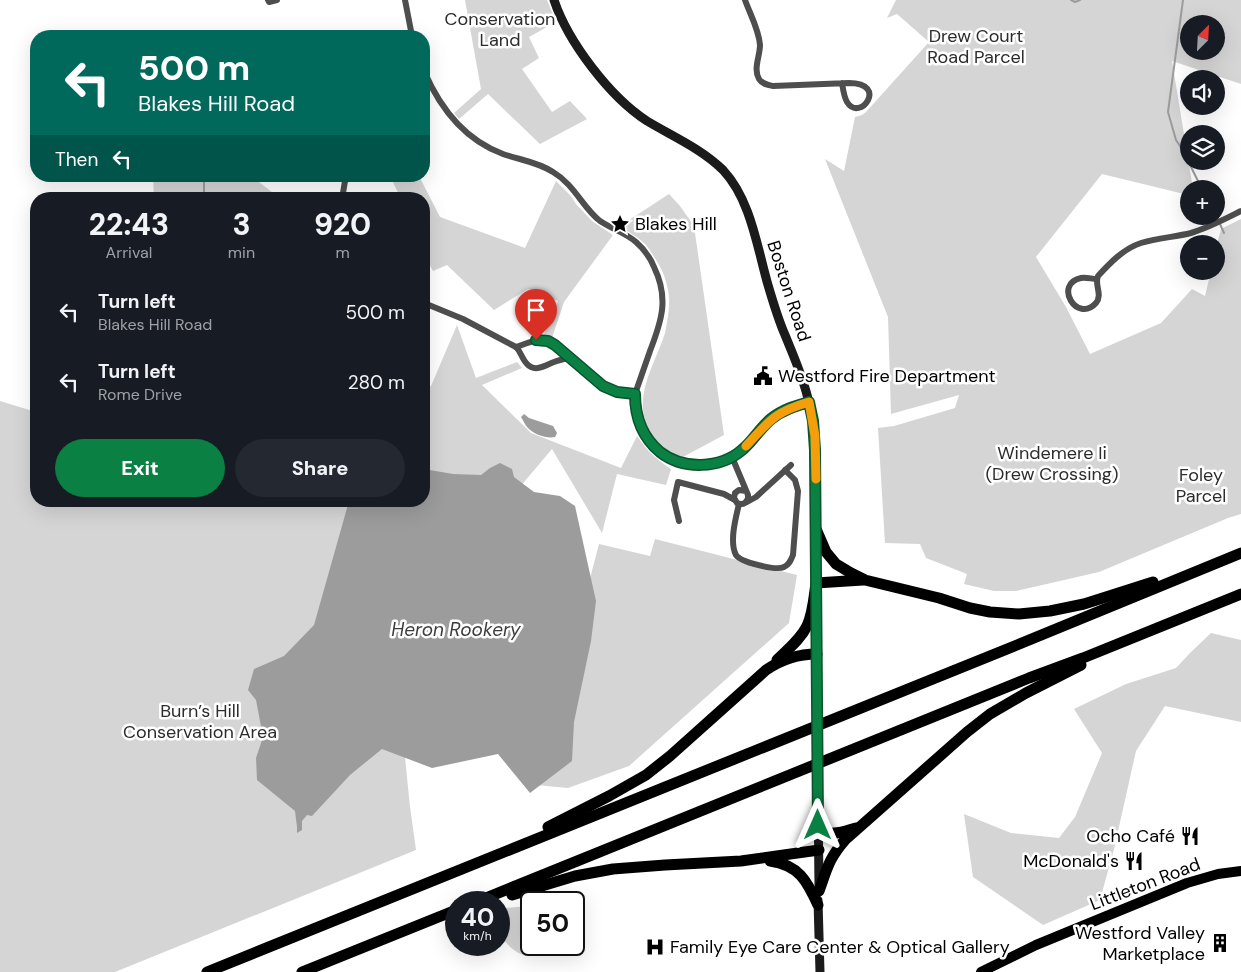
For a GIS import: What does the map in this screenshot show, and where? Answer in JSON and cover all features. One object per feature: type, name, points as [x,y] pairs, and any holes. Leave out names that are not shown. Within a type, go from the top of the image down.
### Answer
[{"type":"highway","points":[[816,529],[826,552],[836,564],[865,580],[939,598],[970,608],[998,613],[1050,612],[1084,604],[1215,564]]},
{"type":"highway","points":[[207,972],[1241,553]]},
{"type":"highway","points":[[493,856],[609,796],[646,775],[670,756],[792,646],[807,626],[816,583],[865,580]]},
{"type":"highway","points":[[503,891],[1241,594]]},
{"type":"highway","points":[[818,891],[832,857],[845,840],[990,714],[1026,692],[1083,664],[1119,643]]},
{"type":"highway","points":[[770,667],[791,657],[817,654]]},
{"type":"highway","points":[[818,832],[838,833],[862,826]]},
{"type":"highway","points":[[510,895],[575,876],[613,869],[750,860],[818,850]]},
{"type":"highway","points":[[750,860],[781,863],[800,873],[818,905]]},
{"type":"highway","points":[[302,972],[445,914]]},
{"type":"main road","name":"Boston Road","points":[[554,0],[558,12],[575,43],[611,89],[631,109],[646,120],[711,160],[724,171],[732,182],[751,222],[775,309],[809,402],[815,436],[820,972]]},
{"type":"main road","name":"Littleton Road","points":[[981,972],[1036,945],[1187,883],[1218,874],[1241,871]]},
{"type":"street","points":[[268,0],[269,2],[277,0]]},
{"type":"street","points":[[405,0],[411,30]]},
{"type":"street","points":[[746,0],[759,38],[760,47],[757,73],[762,82],[773,86],[842,83],[854,83],[864,86],[868,90],[869,100],[860,108],[850,105],[845,99],[842,83]]},
{"type":"street","points":[[430,86],[446,111],[466,132],[491,149],[534,163],[554,172],[573,188],[593,214],[606,224],[636,241],[650,258],[661,285],[663,300],[662,316],[635,394],[636,411],[643,433],[653,446],[663,454],[681,462],[702,465],[716,463],[732,457],[746,446],[766,423],[778,414],[809,402]]},
{"type":"street","points":[[1096,279],[1111,262],[1129,248],[1141,243],[1192,233],[1241,211]]},
{"type":"street","points":[[1080,278],[1096,279],[1099,292],[1096,303],[1089,308],[1083,308],[1077,307],[1071,302],[1069,289],[1074,281],[1080,278]]},
{"type":"street","points":[[430,305],[463,319],[516,347],[526,363],[533,368],[570,357]]},
{"type":"street","points":[[516,347],[536,340],[542,340],[555,345],[603,386],[617,392],[635,394]]},
{"type":"street","points":[[732,457],[747,492],[748,498],[746,502]]},
{"type":"street","points":[[679,520],[674,500],[678,482],[736,497],[743,504],[756,497],[791,465]]},
{"type":"street","points":[[739,474],[733,536],[737,556],[744,561],[777,569],[787,566],[793,555],[798,491],[795,480],[785,470]]},
{"type":"street","points":[[736,497],[741,490],[757,493],[762,490]]},
{"type":"green space","name":"Conservation Land","points":[[465,0],[547,0],[556,22],[529,37],[539,58],[522,69],[552,112],[570,101],[587,119],[540,144],[488,94],[459,119],[454,113],[481,89]]},
{"type":"green space","name":"Windemere Ii (Drew Crossing)","points":[[896,0],[1241,0],[1241,84],[1225,79],[1225,70],[1199,70],[1172,61],[1182,125],[1180,125],[1180,170],[1190,170],[1192,180],[1180,180],[1180,193],[1102,174],[1036,257],[1066,307],[1090,354],[1161,323],[1192,289],[1205,296],[1209,280],[1225,280],[1225,235],[1219,235],[1221,229],[1241,219],[1241,514],[1099,572],[1016,591],[994,591],[964,584],[967,574],[926,558],[920,544],[885,543],[878,428],[894,426],[955,408],[959,395],[891,414],[888,317],[825,159],[844,171],[855,117],[866,112],[929,42],[897,14],[887,18]]},
{"type":"green space","points":[[556,181],[592,221],[613,235],[564,302],[552,338],[543,337],[558,301],[528,289],[494,310],[447,265],[433,271],[430,266],[430,197],[440,217],[525,248]]},
{"type":"green space","points":[[153,182],[259,182],[272,192],[154,192]]},
{"type":"green space","points":[[393,182],[422,182],[427,192],[398,192]]},
{"type":"green space","points":[[669,194],[694,226],[724,435],[681,458],[663,448],[650,432],[643,407],[647,382],[665,333],[669,300],[666,283],[660,266],[647,246],[620,226]]},
{"type":"green space","name":"Burn’s Hill Conservation Area","points":[[457,325],[476,378],[517,362],[522,368],[482,385],[531,433],[621,468],[637,436],[652,454],[671,469],[666,485],[617,474],[602,533],[552,449],[446,574],[384,548],[416,850],[115,972],[0,972],[0,401],[30,410],[30,507],[430,507],[431,386]]},
{"type":"green space","points":[[655,539],[797,575],[789,623],[629,766],[568,788],[536,785],[599,544],[650,556]]},
{"type":"green space","points":[[1211,633],[1241,640],[1241,722],[1165,706],[1136,751],[1114,849],[1100,900],[1043,925],[973,877],[964,814],[1011,833],[1059,838],[1075,817],[1102,753],[1074,709],[1126,684],[1176,668]]},
{"type":"green space","points":[[520,907],[520,954],[510,946],[510,908]]},
{"type":"water","points":[[524,414],[529,418],[553,426],[557,433],[555,437],[544,437],[530,430],[521,417]]},
{"type":"water","name":"Heron Rookery","points":[[500,463],[512,469],[514,477],[534,492],[560,496],[575,506],[596,601],[591,641],[574,722],[572,761],[530,793],[498,754],[432,768],[382,749],[350,775],[312,816],[307,815],[302,821],[302,830],[297,833],[295,811],[257,780],[256,758],[263,737],[256,700],[248,690],[254,669],[284,656],[314,625],[347,507],[430,507],[430,470],[453,474],[481,475]]},
{"type":"waterway","points":[[1071,0],[1075,2],[1080,0]]},
{"type":"waterway","points":[[1183,0],[1168,112],[1176,140],[1198,180]]},
{"type":"waterway","points":[[204,182],[204,192]]},
{"type":"waterway","points":[[1220,225],[1224,233]]},
{"type":"slow traffic","points":[[746,446],[766,423],[778,414],[809,402],[815,436],[816,479]]},
{"type":"place","name":"Blakes Hill","points":[[620,224]]},
{"type":"place","name":"Westford Fire Department","points":[[763,376]]},
{"type":"place","name":"Ocho Café","points":[[1190,836]]},
{"type":"place","name":"McDonald's","points":[[1134,861]]},
{"type":"place","name":"Westford Valley Marketplace","points":[[1220,943]]},
{"type":"place","name":"Family Eye Care Center & Optical Gallery","points":[[655,947]]},
{"type":"route","points":[[536,340],[548,341],[555,345],[603,386],[617,392],[635,394],[638,419],[643,433],[648,440],[663,454],[688,464],[709,465],[732,457],[740,452],[766,423],[778,414],[809,402],[815,436],[818,825]]},
{"type":"park label","name":"Drew Court Road Parcel","points":[[976,46]]},
{"type":"park label","name":"Foley Parcel","points":[[1201,485]]}]
